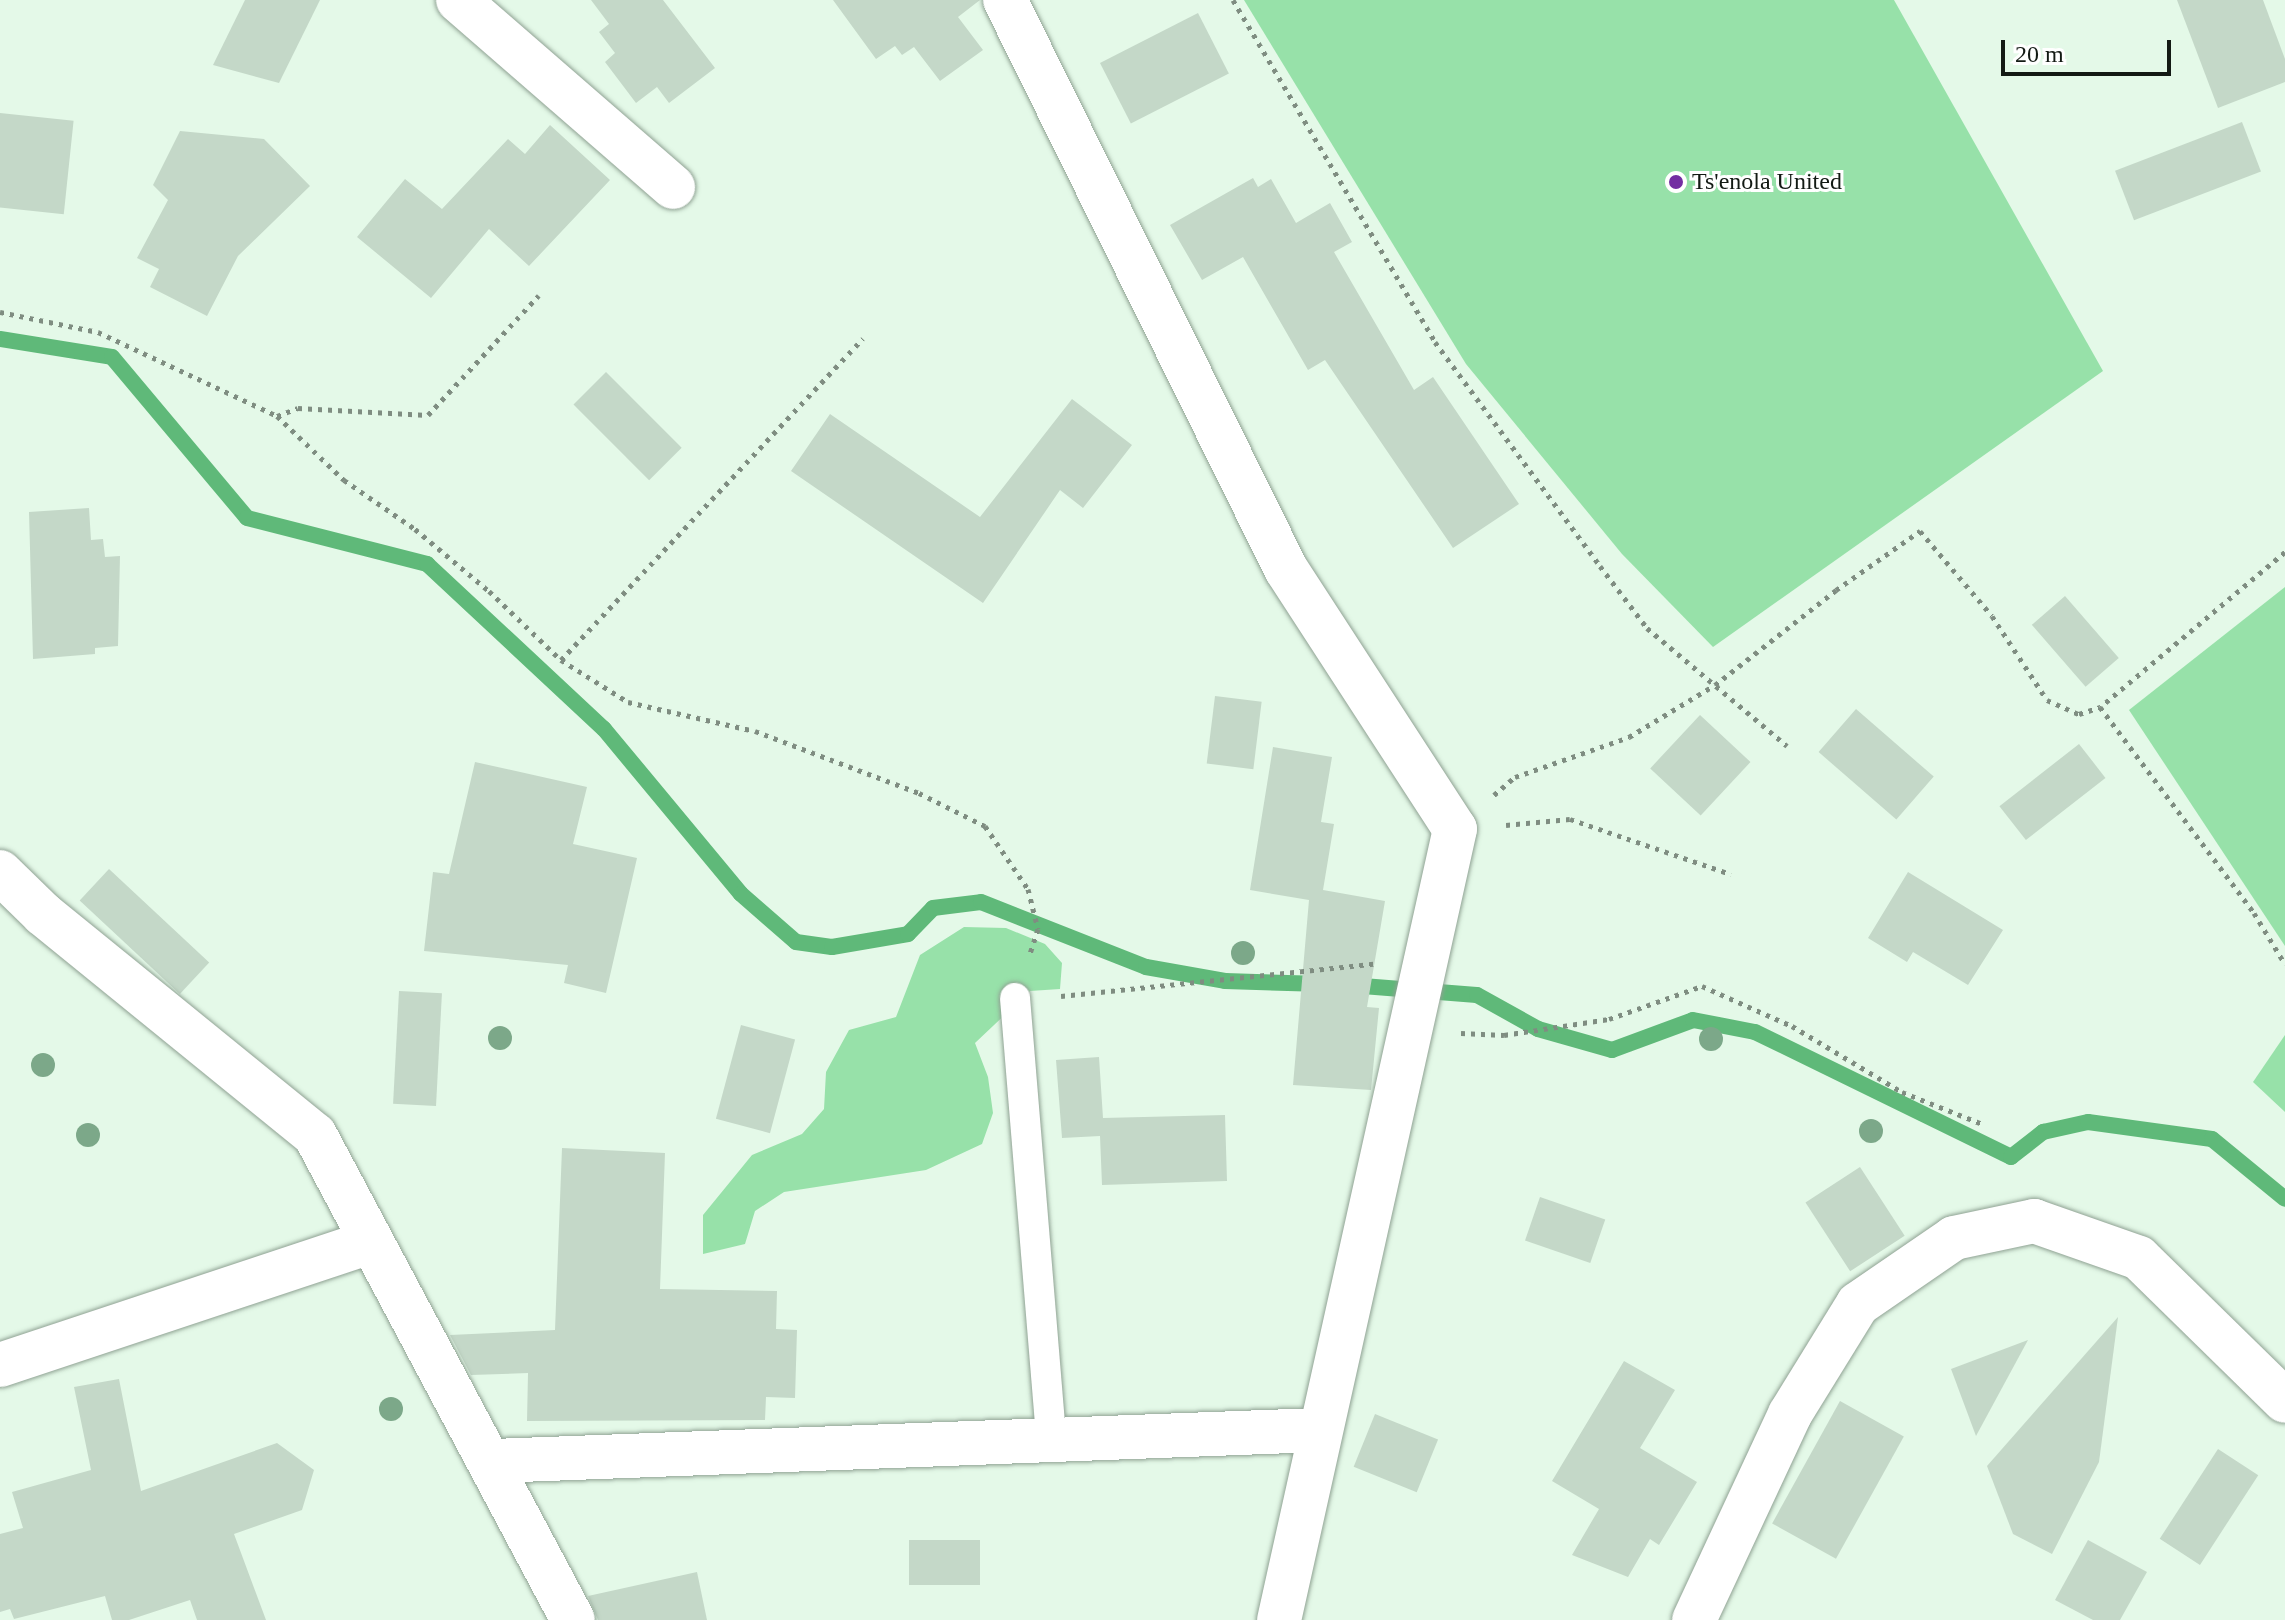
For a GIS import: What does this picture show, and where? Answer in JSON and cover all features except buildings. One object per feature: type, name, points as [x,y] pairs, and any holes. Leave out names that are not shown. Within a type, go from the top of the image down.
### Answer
[{"type":"street","points":[[458,0],[673,187]]},
{"type":"street","points":[[1005,0],[1286,569],[1455,829],[1412,1030],[1318,1430],[1279,1620]]},
{"type":"street","points":[[0,872],[43,914],[315,1135],[369,1242],[493,1461],[573,1620]]},
{"type":"street","points":[[1694,1620],[1790,1414],[1858,1304],[1954,1238],[2034,1221],[2139,1258],[2285,1401]]},
{"type":"street","points":[[0,1365],[369,1242]]},
{"type":"street","points":[[493,1461],[1052,1444],[1318,1430]]},
{"type":"lane","points":[[1015,998],[1052,1444]]},
{"type":"path","points":[[1233,0],[1435,342],[1647,628],[1787,746]]},
{"type":"path","points":[[277,416],[298,408],[428,415],[539,295]]},
{"type":"path","points":[[0,312],[98,332],[277,416],[344,480],[415,529],[489,591],[561,660],[628,702],[755,731],[919,793],[985,826],[1028,889],[1038,929],[1015,998],[1427,958]]},
{"type":"path","points":[[561,660],[863,338]]},
{"type":"path","points":[[1455,829],[1515,777],[1629,737],[1715,685],[1836,590],[1920,531],[1992,616],[2047,700],[2079,714],[2100,707],[2285,552]]},
{"type":"path","points":[[2100,707],[2254,913],[2285,964]]},
{"type":"path","points":[[1455,829],[1570,819],[1731,874]]},
{"type":"path","points":[[1412,1030],[1504,1035],[1609,1019],[1702,986],[1792,1026],[1902,1092],[1985,1125]]},
{"type":"green space","name":"Ts'enola United","points":[[1244,0],[1894,0],[2103,371],[1713,647],[1622,554],[1466,364]]},
{"type":"green space","points":[[2285,587],[2285,946],[2129,710]]},
{"type":"green space","points":[[964,927],[1006,928],[1045,944],[1062,963],[1060,989],[1030,991],[975,1043],[988,1077],[993,1113],[982,1144],[926,1170],[784,1192],[755,1211],[745,1244],[703,1254],[703,1215],[752,1155],[802,1134],[824,1109],[826,1072],[849,1030],[896,1017],[920,955]]},
{"type":"green space","points":[[2285,1035],[2285,1112],[2253,1082]]},
{"type":"waterway","points":[[0,339],[112,357],[247,518],[427,564],[604,729],[741,894],[796,942],[832,947],[908,934],[933,908],[981,902],[1146,967],[1225,981],[1323,984]]},
{"type":"waterway","points":[[1350,985],[1477,995],[1538,1029],[1612,1050],[1693,1020],[1755,1032],[2011,1157],[2043,1132],[2088,1122],[2212,1139],[2285,1199]]},
{"type":"place","name":"Ts'enola United","points":[[1676,182]]}]
